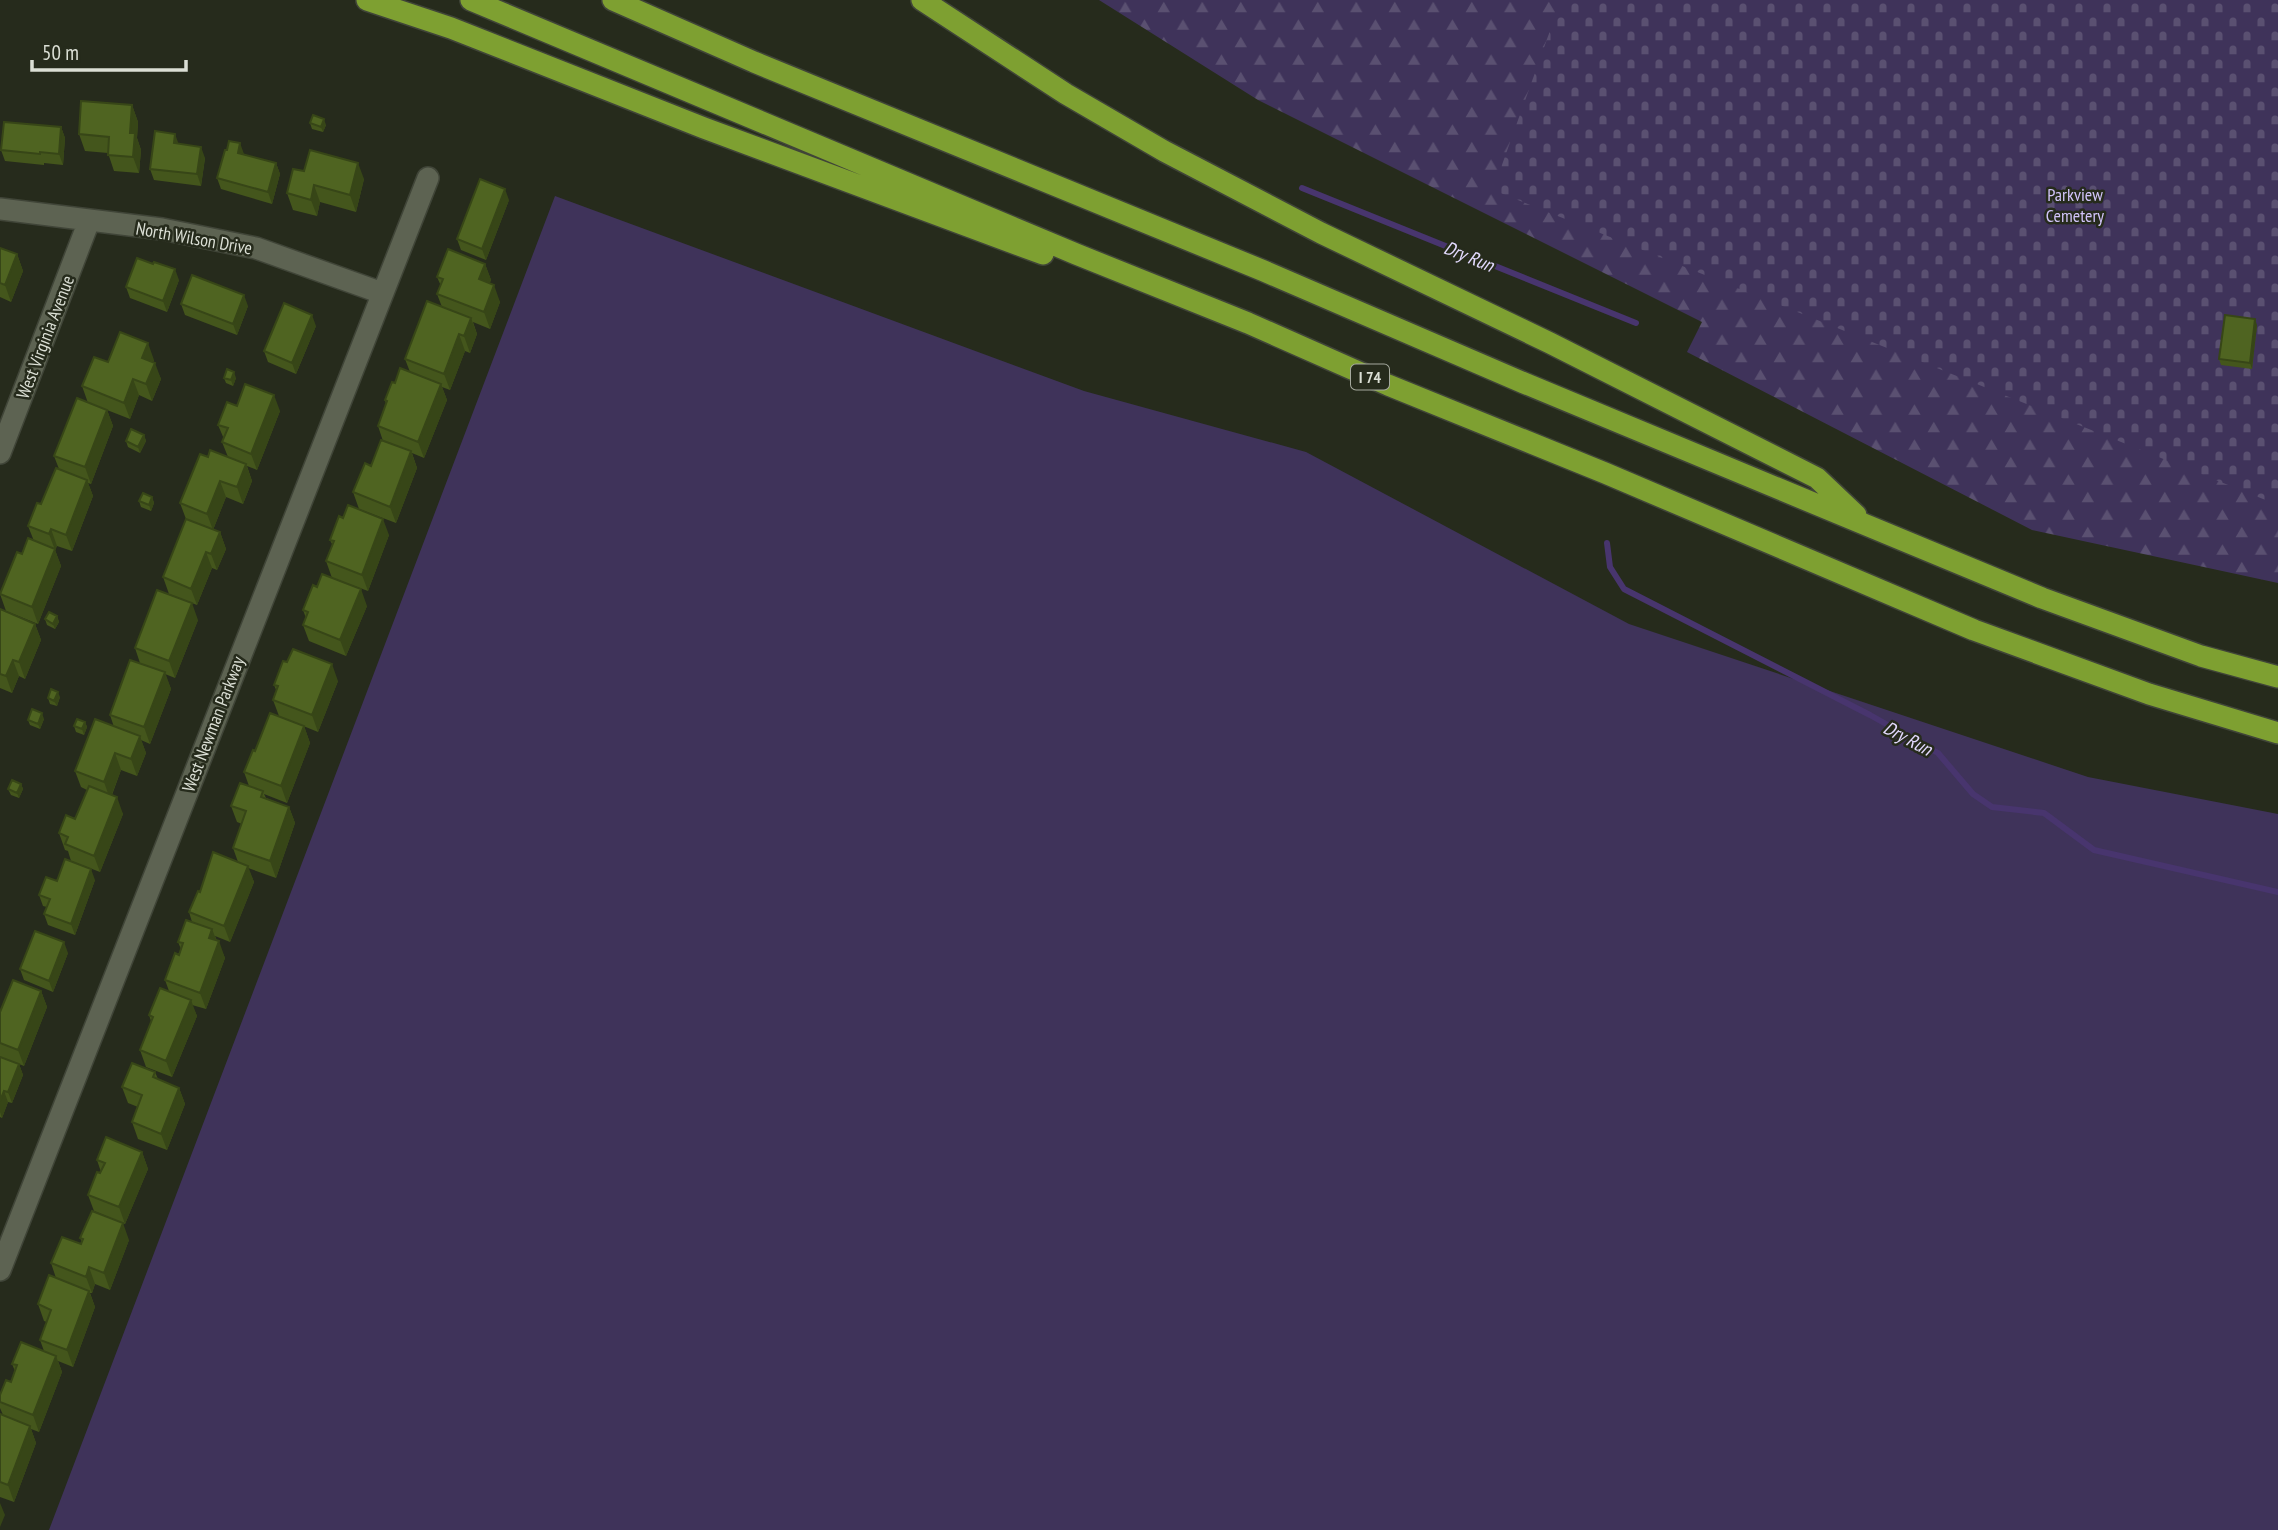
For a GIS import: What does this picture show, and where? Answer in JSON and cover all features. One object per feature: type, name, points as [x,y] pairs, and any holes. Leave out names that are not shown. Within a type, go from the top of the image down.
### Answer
[{"type":"highway","points":[[367,0],[451,27],[755,148],[1225,320],[1388,385]]},
{"type":"highway","name":"I 74","points":[[471,0],[1076,254],[1272,333],[1388,385],[1605,473],[1974,630],[2149,694],[2278,733]]},
{"type":"highway","points":[[613,0],[767,67],[1264,271],[1524,383],[2054,603],[2200,656],[2278,677]]},
{"type":"highway","points":[[922,0],[1066,94],[1191,166],[1817,478],[1865,524]]},
{"type":"street","name":"West Newman Parkway","points":[[0,1270],[428,178]]},
{"type":"street","name":"North Wilson Drive","points":[[0,209],[162,229],[256,248],[382,293]]},
{"type":"street","name":"West Virginia Avenue","points":[[0,453],[89,221]]},
{"type":"green space","points":[[1099,0],[1662,0],[2278,486],[2278,583],[2032,530],[1687,352],[1702,322],[1258,100]]},
{"type":"green space","name":"Parkview Cemetery","points":[[1561,0],[2278,0],[2278,505],[1493,190]]},
{"type":"green space","points":[[555,196],[1084,391],[1306,452],[1629,624],[2088,777],[2278,814],[2278,1530],[49,1530]]},
{"type":"building","points":[[81,101],[132,105],[130,133],[135,133],[133,157],[108,155],[109,137],[79,134]]},
{"type":"building","points":[[313,115],[324,119],[321,127],[310,123]]},
{"type":"building","points":[[4,122],[61,127],[59,154],[1,150]]},
{"type":"building","points":[[155,131],[175,134],[174,143],[201,147],[197,174],[150,169]]},
{"type":"building","points":[[229,141],[240,143],[238,153],[276,163],[268,192],[217,178]]},
{"type":"building","points":[[310,150],[358,163],[350,195],[314,185],[311,200],[287,193],[293,169],[304,171]]},
{"type":"building","points":[[480,179],[505,189],[482,249],[457,239]]},
{"type":"building","points":[[0,248],[17,254],[5,285],[0,283]]},
{"type":"building","points":[[448,249],[485,264],[479,279],[494,285],[484,312],[437,294],[443,279],[437,277]]},
{"type":"building","points":[[137,258],[175,269],[163,301],[126,287]]},
{"type":"building","points":[[192,275],[244,295],[233,324],[181,304]]},
{"type":"building","points":[[427,301],[471,318],[464,336],[459,334],[444,374],[405,359]]},
{"type":"building","points":[[284,303],[312,315],[292,363],[264,351]]},
{"type":"building","points":[[2225,315],[2255,319],[2250,363],[2219,359]]},
{"type":"building","points":[[120,332],[148,343],[142,358],[155,363],[146,384],[133,379],[124,403],[82,386],[94,357],[108,362]]},
{"type":"building","points":[[400,368],[441,384],[418,442],[378,426],[387,401],[385,400]]},
{"type":"building","points":[[227,369],[234,372],[231,380],[224,378]]},
{"type":"building","points":[[245,384],[274,395],[251,454],[222,442],[228,428],[218,425],[227,402],[237,406]]},
{"type":"building","points":[[77,398],[107,410],[85,467],[54,456]]},
{"type":"building","points":[[131,429],[144,435],[138,447],[126,441]]},
{"type":"building","points":[[381,440],[411,451],[390,507],[353,492],[365,463],[371,466]]},
{"type":"building","points":[[210,450],[246,464],[237,487],[220,481],[207,514],[180,503],[200,454],[208,457]]},
{"type":"building","points":[[56,468],[87,480],[66,535],[51,529],[49,534],[28,526],[37,503],[41,504]]},
{"type":"building","points":[[143,493],[152,497],[149,505],[139,501]]},
{"type":"building","points":[[348,505],[383,519],[362,575],[326,561],[334,541],[330,540],[339,516],[343,518]]},
{"type":"building","points":[[186,519],[220,532],[211,554],[206,552],[191,589],[163,577]]},
{"type":"building","points":[[28,538],[55,549],[32,607],[0,594],[17,552],[22,554]]},
{"type":"building","points":[[322,574],[361,589],[340,640],[303,625],[308,612],[303,610],[313,585],[317,587]]},
{"type":"building","points":[[157,590],[192,603],[169,661],[135,648]]},
{"type":"building","points":[[0,609],[35,624],[19,662],[13,660],[6,676],[0,674]]},
{"type":"building","points":[[49,612],[57,616],[53,624],[45,619]]},
{"type":"building","points":[[293,649],[332,664],[312,715],[273,700],[278,686],[274,685],[283,661],[287,662]]},
{"type":"building","points":[[130,660],[165,672],[144,727],[110,715]]},
{"type":"building","points":[[51,689],[58,692],[54,701],[48,698]]},
{"type":"building","points":[[32,709],[42,713],[38,724],[28,720]]},
{"type":"building","points":[[270,713],[304,726],[281,786],[244,772]]},
{"type":"building","points":[[77,719],[85,722],[82,729],[74,726]]},
{"type":"building","points":[[95,719],[140,736],[131,759],[115,753],[104,782],[75,771]]},
{"type":"building","points":[[12,780],[21,784],[17,793],[8,789]]},
{"type":"building","points":[[240,783],[263,791],[261,797],[289,807],[270,861],[233,848],[246,811],[231,806]]},
{"type":"building","points":[[89,786],[117,797],[94,856],[65,844],[68,837],[59,833],[66,815],[75,819]]},
{"type":"building","points":[[213,852],[248,866],[224,926],[189,912],[198,891],[200,892]]},
{"type":"building","points":[[65,859],[91,869],[71,924],[44,914],[50,899],[39,895],[46,877],[57,881]]},
{"type":"building","points":[[186,920],[212,929],[209,938],[219,941],[200,993],[165,980],[175,953],[179,955],[183,943],[178,942]]},
{"type":"building","points":[[35,931],[64,942],[49,981],[20,969]]},
{"type":"building","points":[[13,980],[41,991],[18,1050],[0,1043],[0,1012]]},
{"type":"building","points":[[160,988],[191,1000],[166,1061],[140,1050],[153,1017],[149,1015]]},
{"type":"building","points":[[0,1057],[19,1064],[8,1092],[4,1091],[0,1101]]},
{"type":"building","points":[[132,1063],[155,1072],[153,1077],[179,1088],[161,1134],[132,1122],[142,1095],[122,1087]]},
{"type":"building","points":[[106,1137],[142,1152],[119,1207],[88,1195],[97,1172],[100,1173],[105,1163],[97,1160]]},
{"type":"building","points":[[92,1211],[123,1223],[104,1273],[89,1267],[86,1277],[51,1263],[62,1237],[81,1244],[83,1239],[80,1238]]},
{"type":"building","points":[[49,1275],[89,1291],[67,1350],[40,1340],[51,1310],[38,1304]]},
{"type":"building","points":[[21,1342],[56,1356],[33,1415],[0,1402],[6,1380],[11,1382],[17,1365],[12,1364]]},
{"type":"building","points":[[0,1414],[30,1426],[8,1485],[0,1482]]},
{"type":"waterway","name":"Dry Run","points":[[1302,188],[1636,323]]},
{"type":"waterway","name":"Dry Run","points":[[1607,543],[1610,567],[1624,589],[1870,715],[1938,753],[1973,794],[1992,807],[2044,813],[2094,850],[2278,892]]}]
